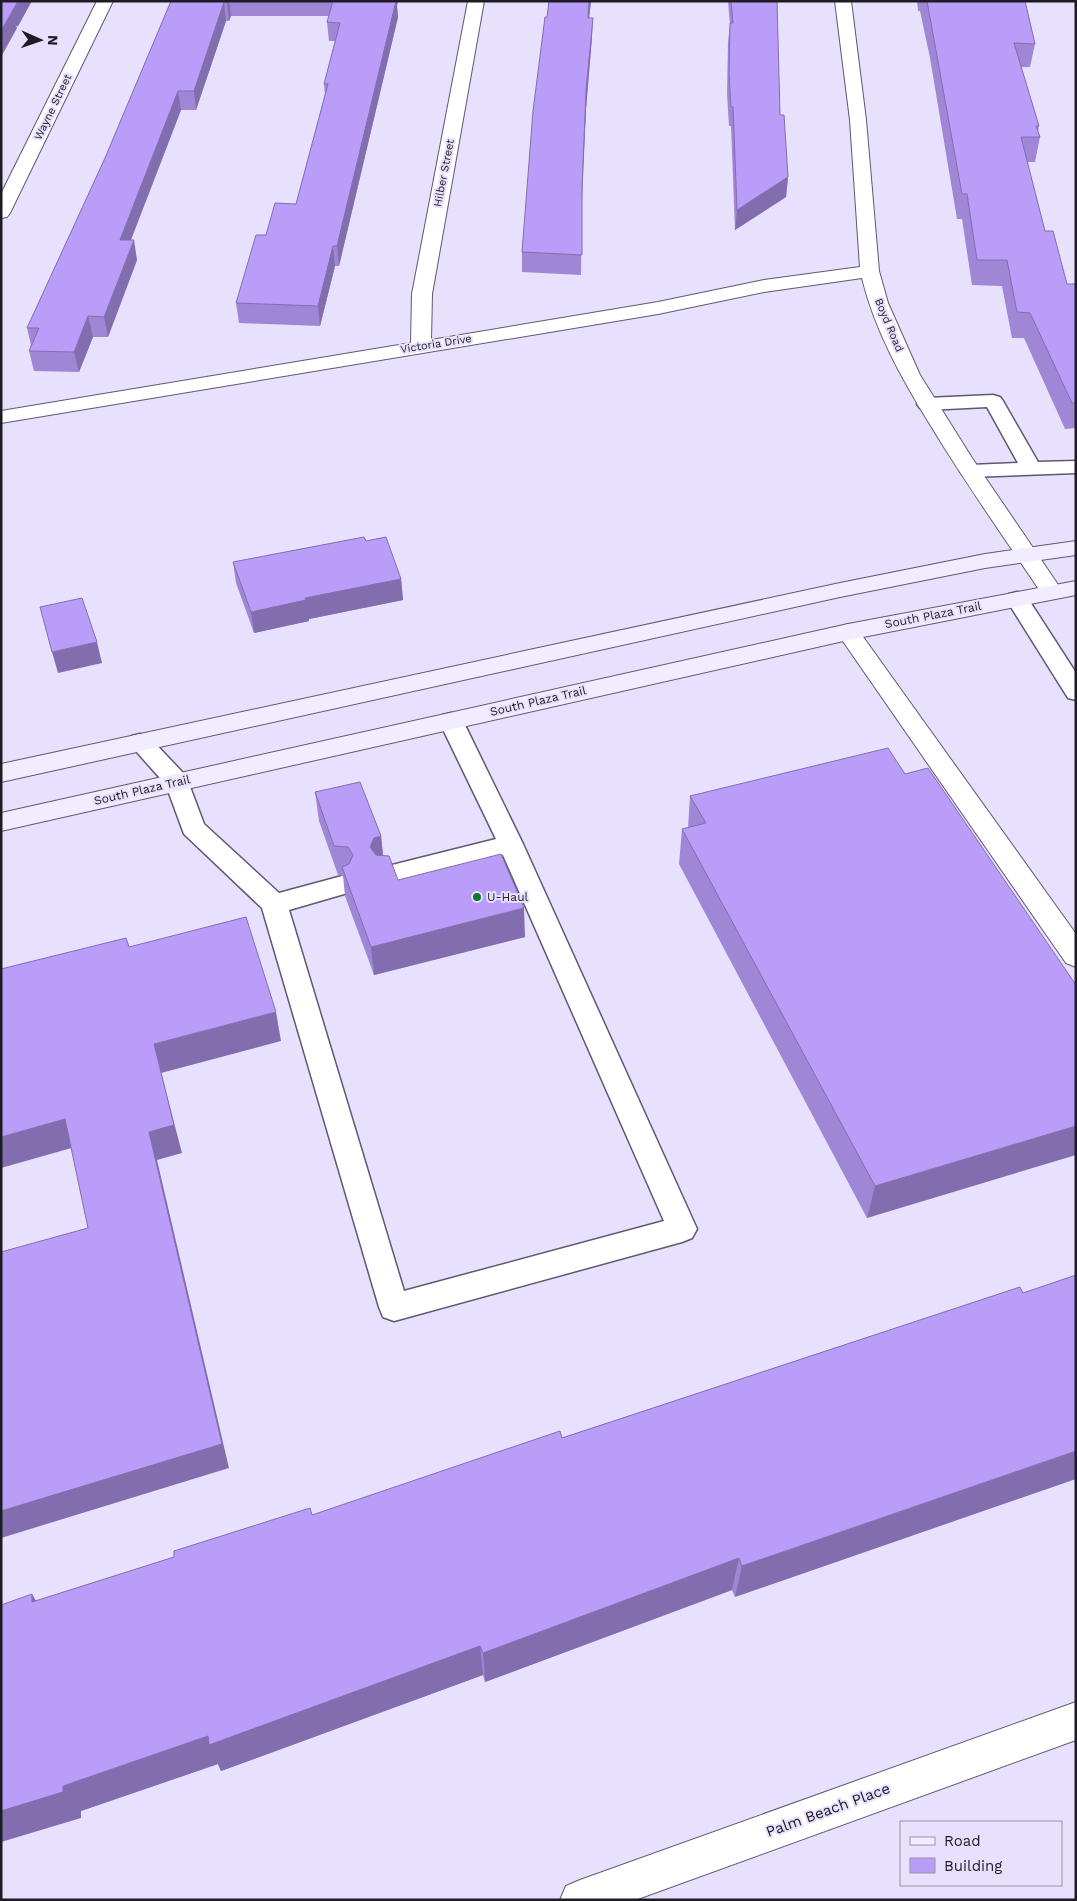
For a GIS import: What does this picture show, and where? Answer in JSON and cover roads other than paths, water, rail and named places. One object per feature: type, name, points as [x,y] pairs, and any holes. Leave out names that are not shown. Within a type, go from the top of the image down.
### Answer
[{"type":"main road","points":[[1,772],[840,590],[1028,554],[1076,548]]},
{"type":"main road","name":"South Plaza Trail","points":[[1,822],[848,632],[1076,588]]},
{"type":"street","name":"Wayne Street","points":[[1,213],[105,1]]},
{"type":"street","name":"Hilber Street","points":[[421,346],[422,294],[476,1]]},
{"type":"street","name":"Boyd Road","points":[[843,1],[858,120],[870,271],[878,303],[910,375],[970,471],[1052,592]]},
{"type":"street","name":"Victoria Drive","points":[[1,417],[658,308],[764,286],[870,271]]},
{"type":"street","points":[[848,632],[1076,956]]},
{"type":"street","name":"Palm Beach Place","points":[[580,1900],[1076,1720]]},
{"type":"lane","points":[[928,404],[993,401],[1032,469]]},
{"type":"lane","points":[[970,471],[1076,467]]},
{"type":"lane","points":[[1017,599],[1076,692]]},
{"type":"lane","points":[[140,742],[177,782],[193,828],[274,904],[394,1307],[682,1228],[511,844],[451,721]]},
{"type":"lane","points":[[388,875],[511,844]]},
{"type":"lane","points":[[274,904],[342,885]]},
{"type":"place","name":"U-Haul","points":[[477,897]]}]
